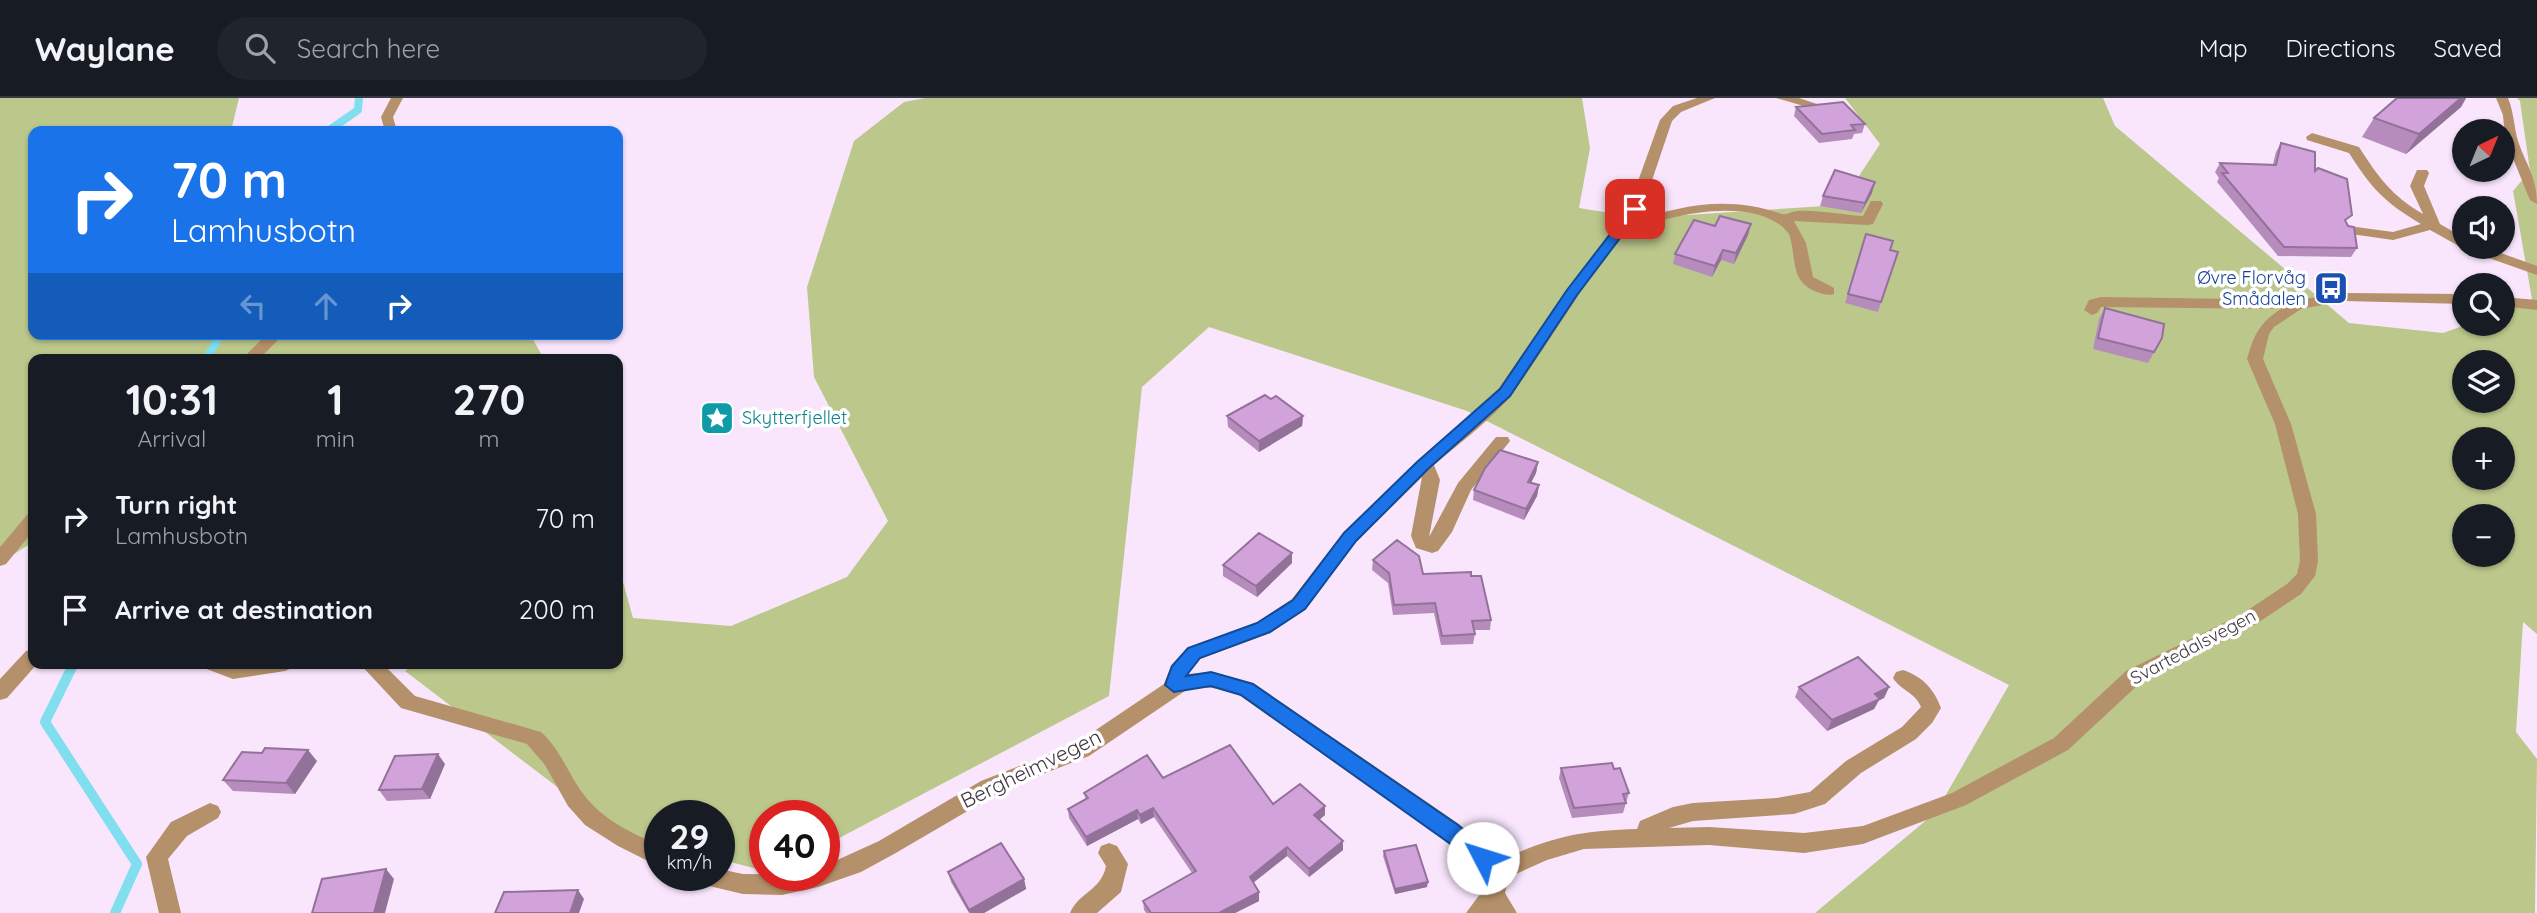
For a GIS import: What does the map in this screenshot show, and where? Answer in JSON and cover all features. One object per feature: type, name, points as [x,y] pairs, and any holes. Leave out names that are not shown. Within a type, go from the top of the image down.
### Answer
[{"type":"street","points":[[390,126],[387,117],[397,98]]},
{"type":"street","points":[[1174,685],[1178,671],[1194,653],[1264,628],[1299,604],[1350,537],[1423,466],[1505,393],[1635,209],[1666,120],[1677,109],[1709,98]]},
{"type":"street","points":[[1782,98],[1814,105]]},
{"type":"street","points":[[2502,98],[2510,115],[2511,139],[2537,200]]},
{"type":"street","points":[[2312,137],[2354,150],[2384,194],[2452,237]]},
{"type":"street","points":[[2348,230],[2386,237],[2399,236],[2431,225],[2434,222],[2417,186],[2422,173]]},
{"type":"street","points":[[1784,220],[1797,215],[1868,222],[1876,204]]},
{"type":"street","points":[[1614,237],[1644,223],[1689,210],[1755,209],[1784,220],[1794,230],[1803,277],[1815,288],[1829,291]]},
{"type":"street","points":[[2504,259],[2537,271]]},
{"type":"street","points":[[2092,310],[2094,303],[2101,302],[2297,304],[2345,297],[2452,299]]},
{"type":"street","points":[[2515,301],[2535,301]]},
{"type":"street","name":"Svartedalsvegen","points":[[1499,871],[1544,851],[1584,840],[1709,836],[1804,843],[1832,841],[1888,828],[1959,799],[2061,744],[2133,677],[2249,619],[2294,589],[2306,576],[2309,561],[2307,514],[2283,424],[2255,359],[2262,333],[2297,304]]},
{"type":"street","points":[[255,354],[270,340]]},
{"type":"street","points":[[1423,466],[1430,471],[1431,480],[1420,536],[1422,543],[1432,546],[1443,532],[1464,487],[1502,442]]},
{"type":"street","points":[[0,559],[28,525]]},
{"type":"street","points":[[0,692],[28,661]]},
{"type":"street","points":[[228,669],[246,669]]},
{"type":"street","points":[[378,669],[408,702],[534,738],[548,749],[576,802],[613,833],[644,849]]},
{"type":"street","points":[[1646,837],[1648,828],[1674,815],[1778,807],[1811,801],[1825,794],[1851,767],[1885,749],[1923,720],[1930,708],[1928,697],[1920,687],[1903,678]]},
{"type":"street","name":"Bergheimvegen","points":[[735,886],[757,892],[800,891],[832,884],[871,865],[948,811],[988,788],[1016,773],[1079,751],[1174,685],[1211,679],[1246,689],[1451,831],[1499,871]]},
{"type":"street","points":[[170,913],[158,857],[178,830],[210,812]]},
{"type":"street","points":[[1081,913],[1113,885],[1117,864],[1109,853]]},
{"type":"street","points":[[1477,913],[1500,904],[1499,871]]},
{"type":"green space","points":[[0,98],[239,98],[232,126],[28,126],[28,340],[533,340],[541,354],[28,354],[28,545],[0,563]]},
{"type":"green space","points":[[925,98],[1582,98],[1590,148],[1579,208],[1641,218],[1840,205],[1880,144],[1845,98],[2103,98],[2115,126],[2349,323],[2443,333],[2452,330],[2452,336],[2515,336],[2515,305],[2532,299],[2513,191],[2530,171],[2520,101],[2517,98],[2537,98],[2537,634],[2523,622],[2516,732],[2537,759],[2535,913],[1815,913],[1936,812],[2009,685],[1467,411],[1209,327],[1142,387],[1109,696],[840,838],[840,800],[749,800],[749,867],[735,863],[735,800],[644,800],[644,840],[619,834],[405,671],[623,669],[623,582],[633,618],[731,626],[847,577],[888,521],[814,377],[807,287],[854,141],[904,102]]},
{"type":"building","points":[[2397,98],[2461,98],[2419,134],[2374,118]]},
{"type":"building","points":[[1843,102],[1865,124],[1851,125],[1855,130],[1822,134],[1796,107]]},
{"type":"building","points":[[2281,143],[2315,152],[2315,171],[2318,168],[2347,179],[2352,215],[2345,220],[2348,226],[2354,227],[2357,248],[2284,247],[2222,173],[2228,173],[2220,163],[2276,165]]},
{"type":"building","points":[[1835,170],[1875,182],[1865,203],[1823,196]]},
{"type":"building","points":[[1720,216],[1751,224],[1736,253],[1723,250],[1715,266],[1675,254],[1694,220],[1715,226]]},
{"type":"building","points":[[1866,234],[1893,241],[1890,250],[1898,252],[1881,302],[1848,294]]},
{"type":"building","points":[[2105,308],[2164,324],[2162,338],[2154,352],[2098,338]]},
{"type":"building","points":[[1265,395],[1271,399],[1276,396],[1303,416],[1259,441],[1227,416]]},
{"type":"building","points":[[1500,450],[1538,462],[1528,482],[1539,485],[1526,509],[1474,490],[1485,468]]},
{"type":"building","points":[[1259,533],[1292,553],[1256,586],[1223,565]]},
{"type":"building","points":[[1397,540],[1419,556],[1423,574],[1471,572],[1471,576],[1481,576],[1491,620],[1472,621],[1475,634],[1442,636],[1435,603],[1394,605],[1389,573],[1373,560]]},
{"type":"building","points":[[1858,657],[1889,687],[1875,694],[1880,699],[1832,720],[1799,687]]},
{"type":"building","points":[[1230,745],[1273,804],[1300,784],[1325,806],[1314,815],[1343,841],[1309,869],[1287,847],[1250,877],[1259,892],[1219,913],[1151,913],[1143,901],[1196,871],[1153,808],[1140,815],[1137,810],[1086,837],[1068,809],[1088,798],[1084,793],[1147,755],[1163,778]]},
{"type":"building","points":[[265,748],[308,750],[286,783],[223,780],[242,752],[262,753]]},
{"type":"building","points":[[438,754],[422,789],[379,790],[395,756]]},
{"type":"building","points":[[1612,763],[1614,769],[1620,768],[1629,793],[1623,794],[1626,803],[1574,808],[1561,768]]},
{"type":"building","points":[[1001,843],[1024,879],[969,910],[948,872]]},
{"type":"building","points":[[1416,845],[1428,882],[1395,889],[1384,851]]},
{"type":"building","points":[[386,869],[374,913],[312,913],[322,879]]},
{"type":"building","points":[[578,890],[570,913],[495,913],[504,892]]},
{"type":"waterway","points":[[335,126],[358,110],[359,98]]},
{"type":"waterway","points":[[209,354],[217,340]]},
{"type":"waterway","points":[[71,669],[45,722],[137,864],[115,913]]},
{"type":"place","name":"Øvre Florvåg Smådalen","points":[[2331,288]]},
{"type":"place","name":"Skytterfjellet","points":[[717,418]]},
{"type":"route","points":[[1483,858],[1451,831],[1291,723],[1246,689],[1211,679],[1174,685],[1178,671],[1194,653],[1264,628],[1299,604],[1350,537],[1423,466],[1505,393],[1533,355],[1572,293],[1635,209]]}]
